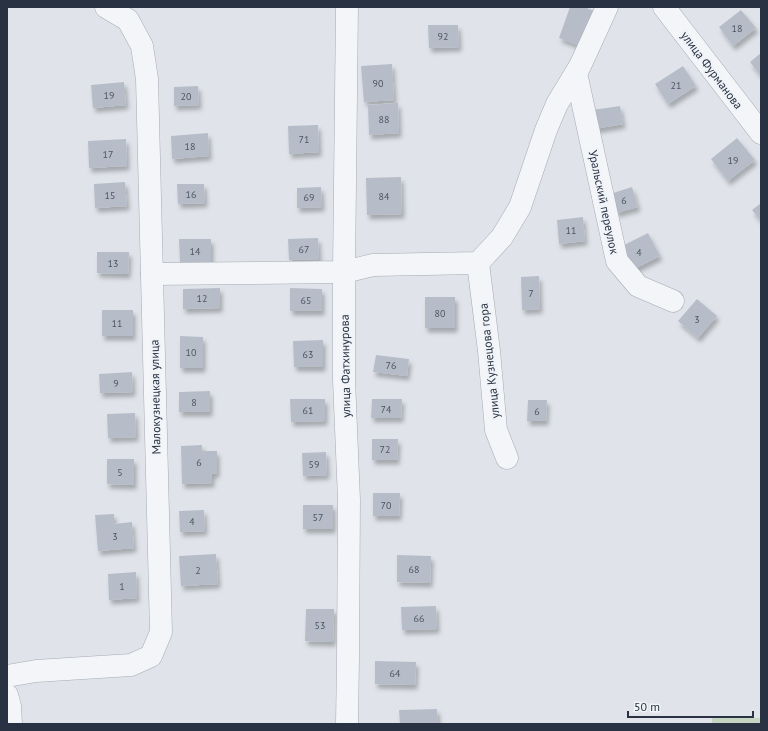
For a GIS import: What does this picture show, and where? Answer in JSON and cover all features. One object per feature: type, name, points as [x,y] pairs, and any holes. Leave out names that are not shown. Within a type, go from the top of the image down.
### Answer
[{"type":"street","name":"Малокузнецкая улица","points":[[7,676],[36,671],[131,665],[151,656],[161,632],[148,79],[142,46],[128,20],[106,7]]},
{"type":"street","name":"улица Фатхинурова","points":[[347,7],[344,272],[344,380],[349,500],[347,724]]},
{"type":"street","points":[[152,274],[344,272],[373,265],[478,263],[502,236],[520,207],[546,130],[557,104],[580,66],[607,7]]},
{"type":"street","name":"улица Фурманова","points":[[664,7],[761,133]]},
{"type":"street","name":"Уральский переулок","points":[[576,73],[617,261],[638,286],[673,301]]},
{"type":"street","name":"улица Кузнецова гора","points":[[478,263],[489,351],[496,430],[507,458]]},
{"type":"street","points":[[7,695],[10,706],[11,724]]},
{"type":"green space","points":[[712,716],[761,718],[761,724],[712,724]]},
{"type":"building","points":[[570,7],[584,7],[597,12],[583,47],[559,38]]},
{"type":"building","points":[[741,10],[756,28],[733,46],[719,27]]},
{"type":"building","points":[[428,25],[458,25],[459,47],[429,48]]},
{"type":"building","points":[[761,53],[761,76],[750,62]]},
{"type":"building","points":[[392,64],[394,100],[364,102],[361,66]]},
{"type":"building","points":[[683,66],[696,86],[668,104],[655,84]]},
{"type":"building","points":[[124,82],[126,105],[93,108],[91,85]]},
{"type":"building","points":[[198,86],[199,105],[174,106],[174,87]]},
{"type":"building","points":[[398,103],[399,133],[369,135],[368,105]]},
{"type":"building","points":[[620,106],[623,124],[595,129],[592,110]]},
{"type":"building","points":[[318,125],[319,152],[289,154],[288,126]]},
{"type":"building","points":[[208,133],[209,156],[172,159],[171,136]]},
{"type":"building","points":[[737,138],[755,160],[728,181],[711,159]]},
{"type":"building","points":[[126,139],[127,166],[89,168],[88,141]]},
{"type":"building","points":[[401,177],[402,214],[367,215],[366,178]]},
{"type":"building","points":[[125,182],[127,206],[95,208],[94,184]]},
{"type":"building","points":[[177,184],[204,184],[205,203],[178,204]]},
{"type":"building","points":[[321,187],[322,207],[297,208],[297,188]]},
{"type":"building","points":[[632,187],[638,207],[616,213],[610,194]]},
{"type":"building","points":[[761,203],[761,221],[752,210]]},
{"type":"building","points":[[583,217],[585,241],[559,244],[557,220]]},
{"type":"building","points":[[648,233],[660,256],[630,271],[618,248]]},
{"type":"building","points":[[318,238],[319,259],[289,260],[288,239]]},
{"type":"building","points":[[179,239],[211,239],[211,263],[180,263]]},
{"type":"building","points":[[97,252],[129,252],[128,274],[97,273]]},
{"type":"building","points":[[539,276],[540,309],[522,310],[521,277]]},
{"type":"building","points":[[220,288],[220,308],[183,309],[183,289]]},
{"type":"building","points":[[290,288],[322,289],[322,311],[290,311]]},
{"type":"building","points":[[425,297],[455,297],[455,328],[425,328]]},
{"type":"building","points":[[697,299],[717,316],[698,338],[678,321]]},
{"type":"building","points":[[102,310],[133,310],[133,336],[102,336]]},
{"type":"building","points":[[180,336],[203,337],[203,368],[180,368]]},
{"type":"building","points":[[323,340],[323,367],[294,367],[293,341]]},
{"type":"building","points":[[376,355],[409,359],[407,376],[373,372]]},
{"type":"building","points":[[132,372],[133,392],[100,393],[99,374]]},
{"type":"building","points":[[210,391],[210,412],[179,412],[179,392]]},
{"type":"building","points":[[290,399],[325,399],[325,421],[291,422]]},
{"type":"building","points":[[372,399],[402,399],[401,418],[371,418]]},
{"type":"building","points":[[528,400],[547,400],[546,421],[527,421]]},
{"type":"building","points":[[135,413],[136,437],[108,438],[107,414]]},
{"type":"building","points":[[372,439],[398,439],[397,460],[372,460]]},
{"type":"building","points":[[202,445],[202,451],[217,451],[217,473],[212,474],[212,483],[182,484],[181,446]]},
{"type":"building","points":[[326,452],[327,475],[303,476],[302,453]]},
{"type":"building","points":[[107,459],[134,459],[134,485],[107,484]]},
{"type":"building","points":[[373,493],[400,493],[399,516],[373,516]]},
{"type":"building","points":[[303,505],[333,505],[333,529],[303,529]]},
{"type":"building","points":[[204,510],[205,531],[180,532],[179,511]]},
{"type":"building","points":[[114,514],[114,524],[132,522],[134,548],[98,551],[95,515]]},
{"type":"building","points":[[216,554],[218,584],[181,586],[179,556]]},
{"type":"building","points":[[397,555],[431,556],[430,583],[397,582]]},
{"type":"building","points":[[136,572],[137,598],[109,600],[108,574]]},
{"type":"building","points":[[436,606],[437,629],[402,630],[401,607]]},
{"type":"building","points":[[306,609],[334,609],[333,642],[305,641]]},
{"type":"building","points":[[375,661],[416,662],[415,685],[375,684]]},
{"type":"building","points":[[437,709],[438,724],[400,724],[399,710]]}]
